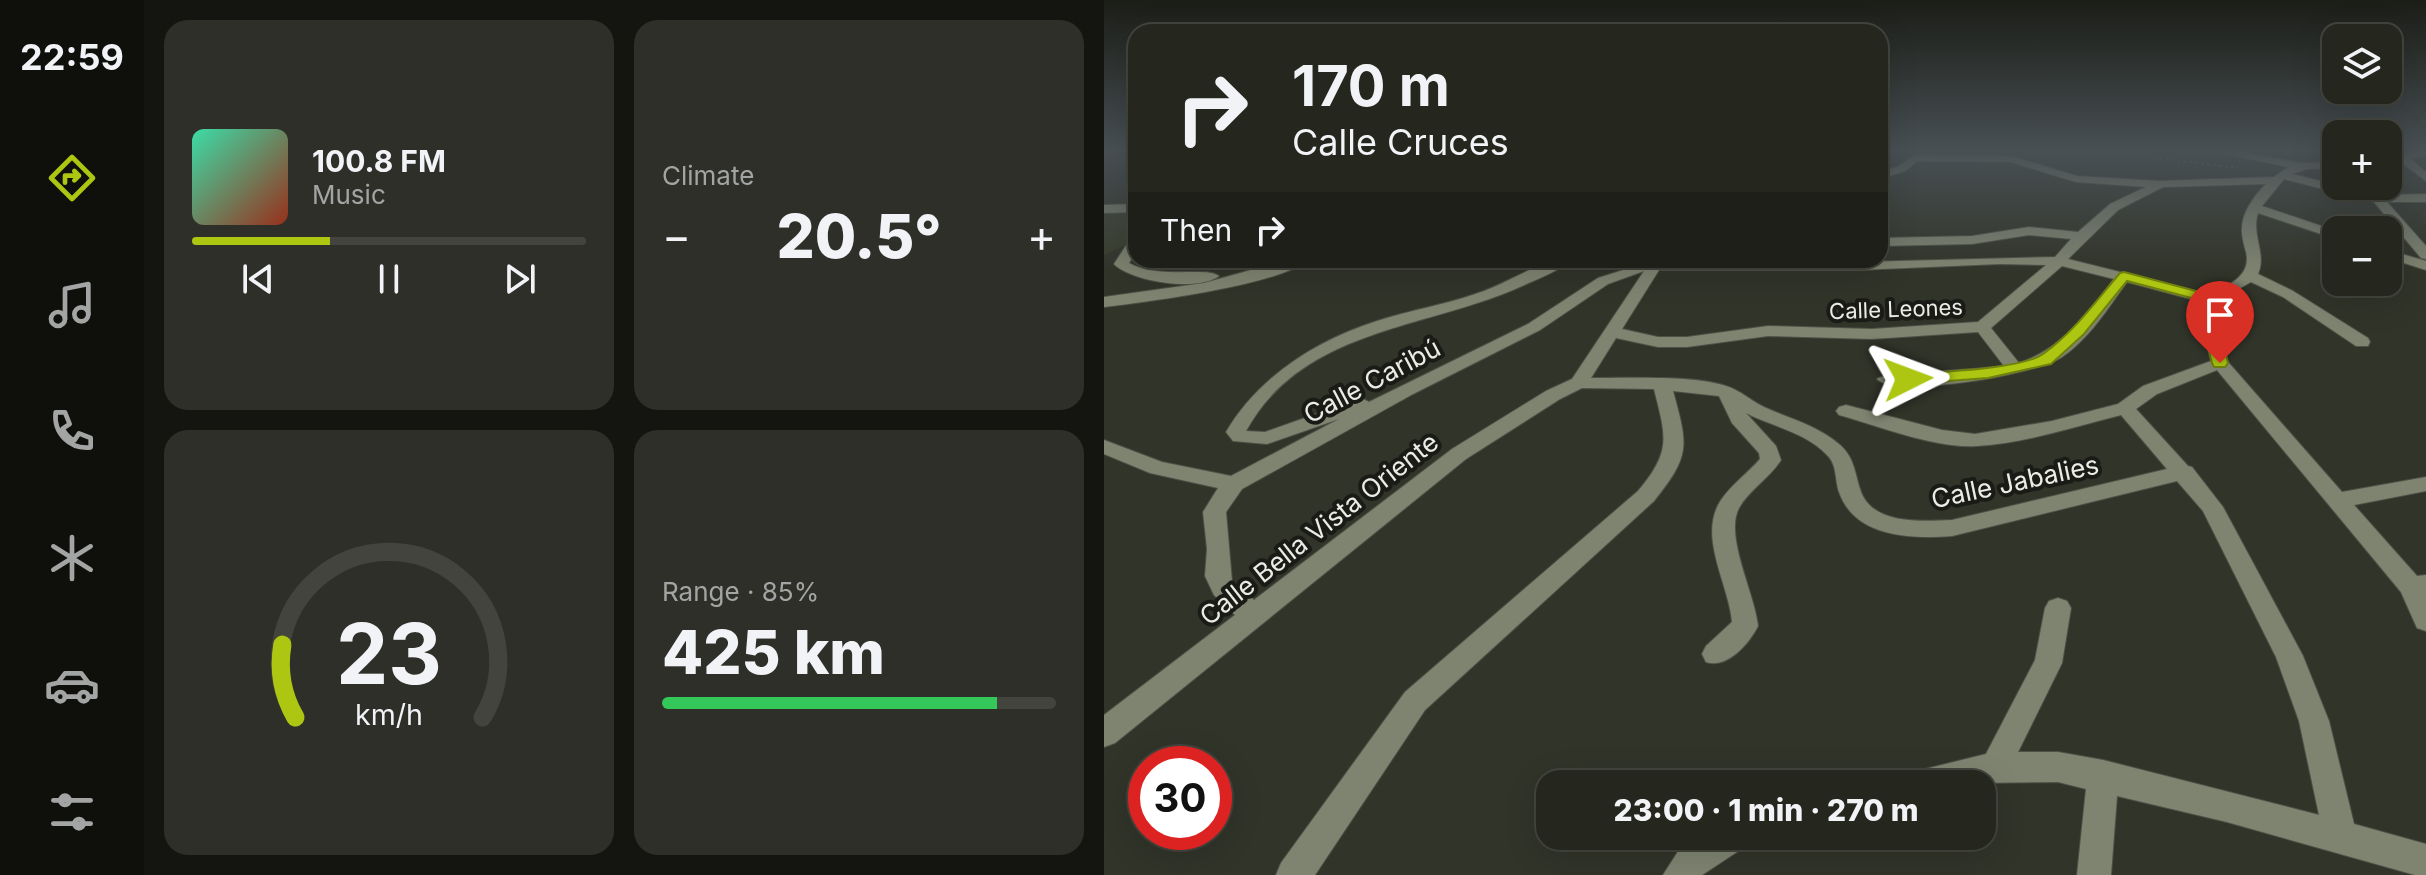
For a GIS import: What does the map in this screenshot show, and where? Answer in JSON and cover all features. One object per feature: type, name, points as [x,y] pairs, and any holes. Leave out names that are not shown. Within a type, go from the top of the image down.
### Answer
[{"type":"street","name":"Calle Leones","points":[[1610,332],[1658,342],[1687,342],[1768,331],[1872,334],[1982,327],[2059,261],[2081,236],[2114,207],[2147,191]]},
{"type":"street","points":[[2268,191],[2255,208],[2248,229],[2255,262],[2249,275],[2241,283],[2210,299],[2208,319],[2220,363],[2338,500],[2419,586],[2426,620]]},
{"type":"street","points":[[2402,198],[2426,198]]},
{"type":"street","points":[[2379,200],[2426,255]]},
{"type":"street","points":[[2255,208],[2322,230]]},
{"type":"street","points":[[1107,214],[1128,210]]},
{"type":"street","points":[[1107,214],[1128,214]]},
{"type":"street","points":[[1888,242],[1972,240],[2029,231],[2081,236]]},
{"type":"street","points":[[1128,253],[1121,264],[1135,274],[1204,277],[1245,273],[1259,268]]},
{"type":"street","points":[[2402,258],[2426,266]]},
{"type":"street","name":"Calle Caribú","points":[[1888,265],[2059,261],[2210,299]]},
{"type":"street","points":[[1104,302],[1173,295],[1250,278],[1278,268]]},
{"type":"street","points":[[1406,390],[1267,438],[1253,440],[1240,437],[1236,432],[1240,422],[1276,383],[1333,347],[1369,329],[1489,295],[1546,268]]},
{"type":"street","name":"Calle Caribú","points":[[1234,484],[1406,390],[1534,327],[1603,281],[1644,268]]},
{"type":"street","points":[[1579,383],[1653,268]]},
{"type":"street","points":[[2249,275],[2288,294],[2362,342]]},
{"type":"street","points":[[1886,379],[1931,379],[2014,368],[2046,360],[2064,347],[2124,276]]},
{"type":"street","points":[[1982,327],[2014,368]]},
{"type":"street","points":[[1846,411],[1942,436],[1975,440],[2052,427],[2125,408],[2150,390],[2220,363]]},
{"type":"street","name":"Calle Jabalies","points":[[1579,383],[1662,384],[1722,390],[1756,411],[1798,426],[1835,451],[1843,463],[1850,493],[1870,517],[1890,525],[1919,530],[1952,528],[2185,472]]},
{"type":"street","name":"Calle Bella Vista Oriente","points":[[1104,733],[1459,454],[1553,395],[1579,383]]},
{"type":"street","points":[[1293,875],[1310,855],[1415,701],[1646,496],[1668,471],[1677,450],[1662,384]]},
{"type":"street","points":[[1716,654],[1745,626],[1746,609],[1725,540],[1724,522],[1728,507],[1771,460],[1769,451],[1739,419],[1728,396]]},
{"type":"street","points":[[2125,408],[2185,472],[2212,507],[2289,656],[2314,721],[2340,837]]},
{"type":"street","points":[[1104,446],[1157,468],[1234,484]]},
{"type":"street","points":[[1234,484],[1220,499],[1212,517],[1219,546],[1217,578],[1229,597],[1256,615]]},
{"type":"street","points":[[2338,500],[2426,484]]},
{"type":"street","points":[[1996,767],[2028,697],[2048,663],[2058,608]]},
{"type":"street","points":[[1983,770],[1996,767],[2058,767],[2103,775],[2426,861]]},
{"type":"street","points":[[2094,875],[2103,775]]},
{"type":"street","points":[[1680,875],[1691,862],[1709,850]]},
{"type":"shaded area","points":[[1104,211],[1128,211],[1128,243],[1104,255]]},
{"type":"route","points":[[1908,379],[1988,373],[2046,360],[2064,347],[2124,276],[2210,299],[2208,319],[2220,363]]}]
